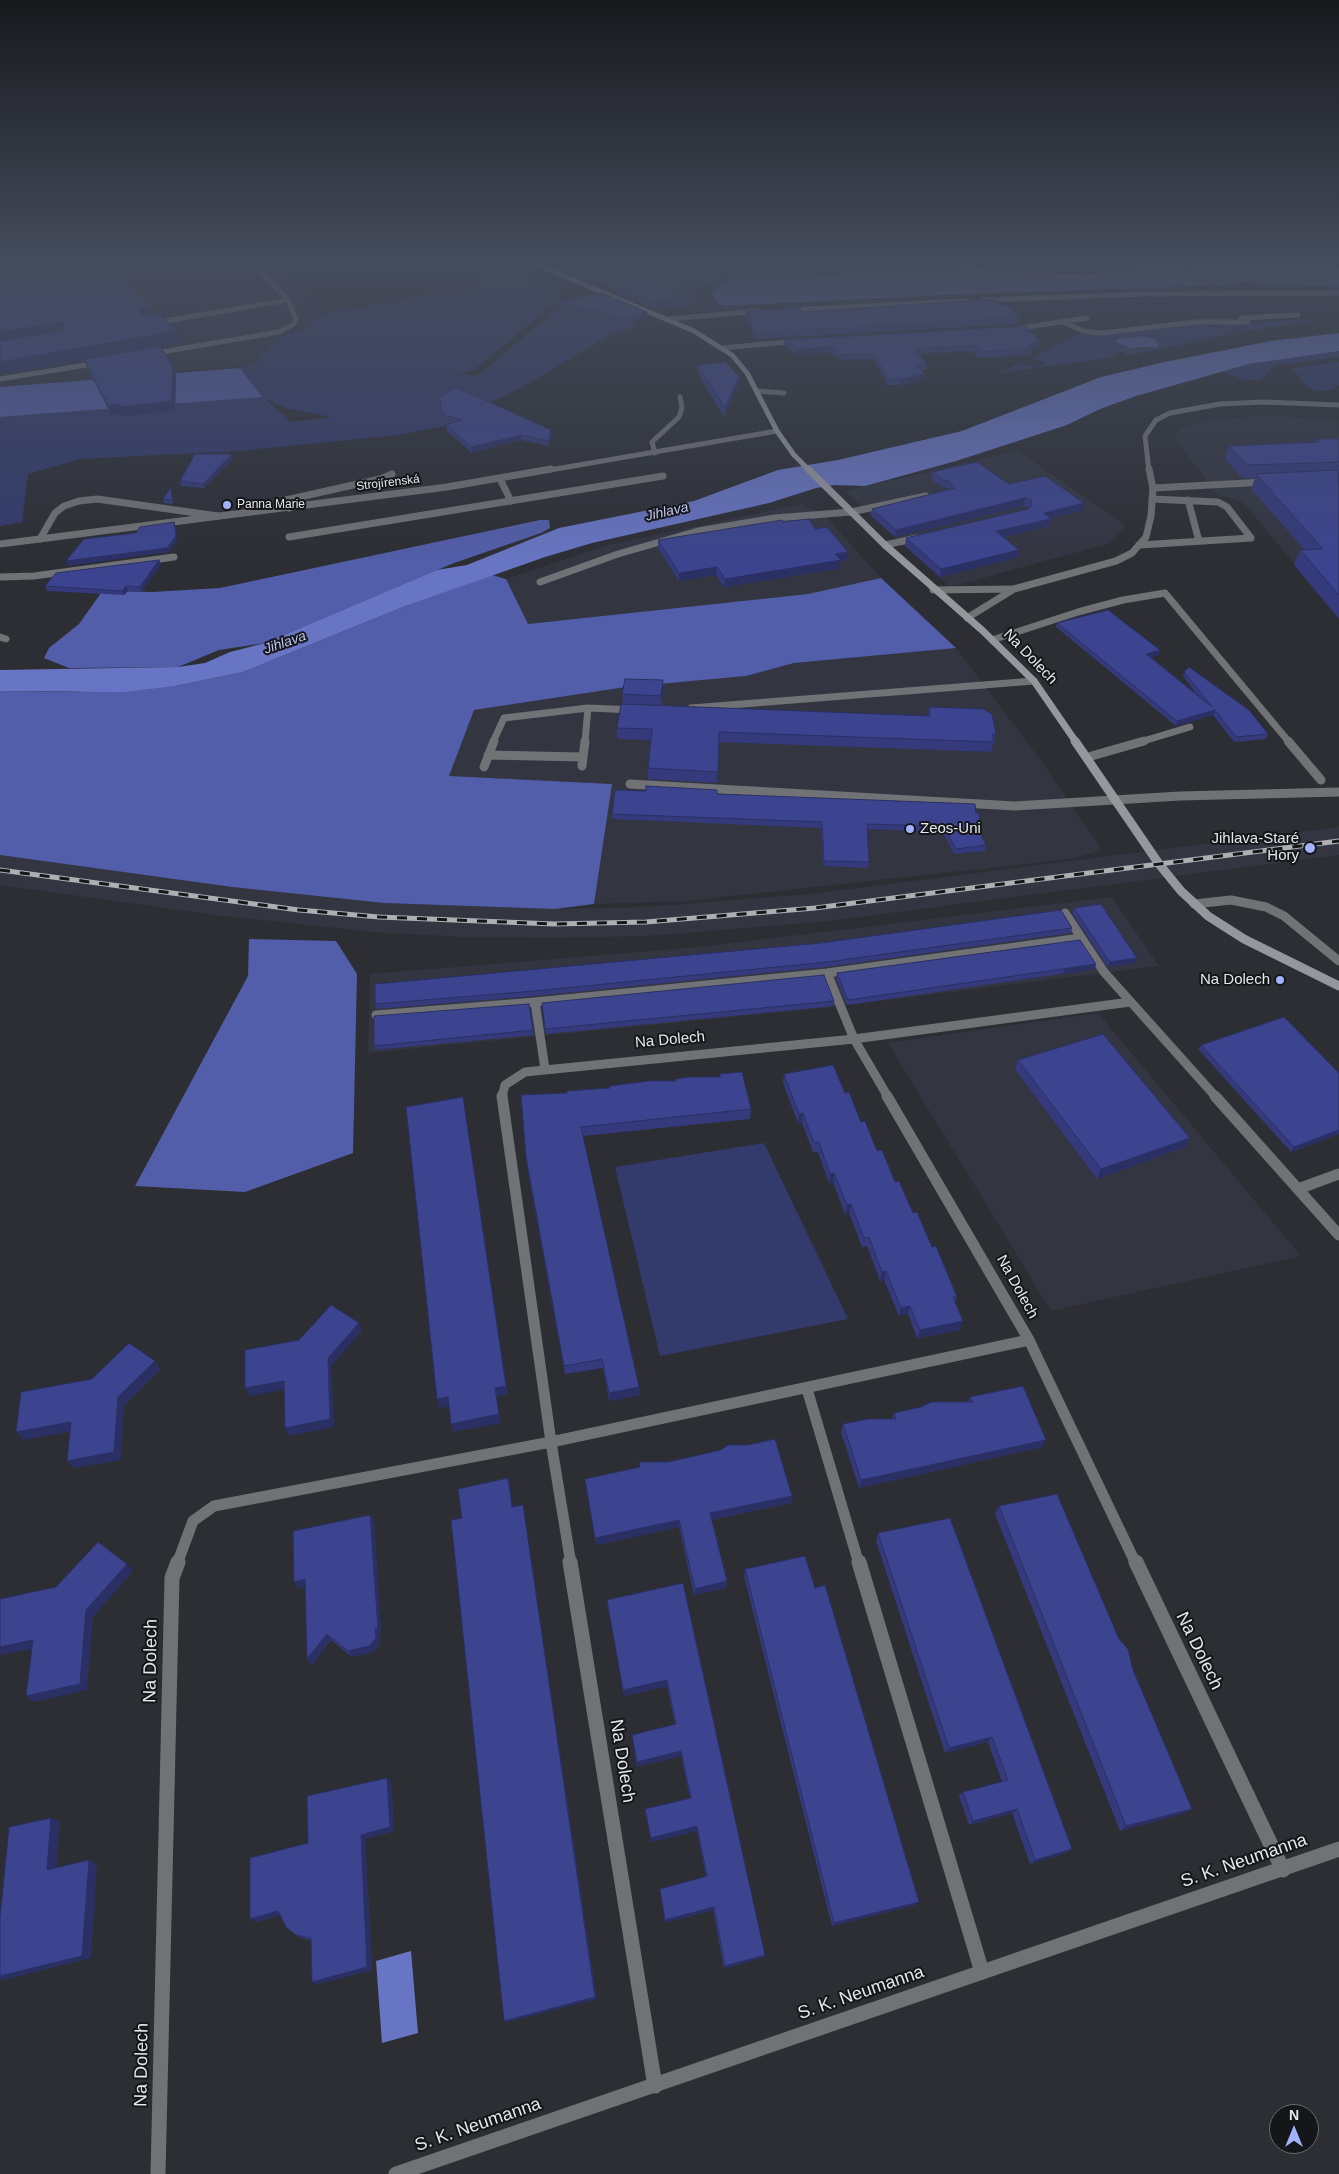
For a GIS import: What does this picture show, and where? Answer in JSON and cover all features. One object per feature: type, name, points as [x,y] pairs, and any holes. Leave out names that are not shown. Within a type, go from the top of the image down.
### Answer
[{"type":"main road","name":"Na Dolech","points":[[740,364],[757,391],[777,431],[794,455],[885,545],[933,590],[992,640],[1034,681],[1172,881],[1194,904],[1244,939],[1339,986]]},
{"type":"street","points":[[0,380],[88,364]]},
{"type":"street","points":[[757,391],[784,393]]},
{"type":"street","points":[[655,453],[652,442],[679,417],[682,408],[680,397]]},
{"type":"street","points":[[933,590],[1014,589],[1116,561],[1132,553],[1146,537],[1152,499],[1153,488],[1146,457],[1145,436],[1156,420],[1170,413],[1203,406],[1246,403],[1339,405]]},
{"type":"street","name":"Strojírenská","points":[[0,544],[289,508],[500,479],[777,431]]},
{"type":"street","points":[[289,508],[285,504],[286,500],[380,479],[392,474]]},
{"type":"street","points":[[288,537],[663,476]]},
{"type":"street","points":[[500,479],[511,501]]},
{"type":"street","points":[[1153,488],[1270,482]]},
{"type":"street","points":[[350,485],[353,499]]},
{"type":"street","points":[[540,582],[618,554],[698,531],[774,518],[851,512],[935,494]]},
{"type":"street","points":[[40,539],[55,514],[64,506],[79,500],[97,499],[221,516]]},
{"type":"street","points":[[1139,545],[1251,538],[1227,507],[1209,500],[1152,499]]},
{"type":"street","points":[[1188,500],[1199,541]]},
{"type":"street","points":[[885,545],[922,536]]},
{"type":"street","points":[[0,577],[34,576],[174,557]]},
{"type":"street","points":[[967,618],[1014,589]]},
{"type":"street","points":[[992,640],[1078,612],[1123,600],[1165,593],[1321,780]]},
{"type":"street","points":[[685,709],[1034,681]]},
{"type":"street","points":[[484,767],[500,723],[504,718],[588,708],[647,710]]},
{"type":"street","points":[[488,755],[583,762],[588,708]]},
{"type":"street","points":[[1088,757],[1190,727]]},
{"type":"street","points":[[630,784],[1015,806],[1116,799],[1339,792]]},
{"type":"street","points":[[1194,904],[1231,900],[1266,907],[1284,916],[1339,961]]},
{"type":"street","points":[[1065,913],[1104,972],[1339,1235]]},
{"type":"street","points":[[376,1015],[534,1002],[827,973],[1082,938]]},
{"type":"street","points":[[827,973],[854,1039],[1130,1002]]},
{"type":"street","points":[[534,1002],[545,1069]]},
{"type":"street","name":"Na Dolech","points":[[655,2086],[551,1442],[502,1096],[505,1086],[514,1077],[545,1069],[854,1039],[1028,1340],[1283,1870]]},
{"type":"street","points":[[1298,1189],[1339,1174]]},
{"type":"street","name":"Na Dolech","points":[[158,2174],[172,1578],[193,1521],[214,1506],[551,1442],[807,1389],[1028,1340]]},
{"type":"street","points":[[807,1389],[982,1972]]},
{"type":"street","name":"S. K. Neumanna","points":[[396,2174],[1283,1870],[1339,1849]]},
{"type":"shaded area","points":[[0,364],[255,364],[254,365],[0,387]]},
{"type":"shaded area","points":[[481,364],[475,369],[457,374],[477,376],[491,364],[560,364],[531,382],[445,426],[398,435],[237,451],[79,459],[28,474],[22,522],[0,526],[0,417],[261,397],[240,368],[254,365]],"holes":[[[264,398],[285,408],[332,417],[291,422]]]},
{"type":"shaded area","points":[[1018,364],[1035,368],[998,373]]},
{"type":"shaded area","points":[[1043,364],[1060,364],[1035,368]]},
{"type":"shaded area","points":[[1247,364],[1284,364],[1273,366],[1264,377],[1257,380],[1244,380],[1222,372]]},
{"type":"shaded area","points":[[1339,364],[1339,385],[1331,390],[1316,391],[1304,384],[1293,368]]},
{"type":"shaded area","points":[[240,368],[262,397],[0,417],[0,387]]},
{"type":"shaded area","points":[[1277,416],[1339,421],[1339,618],[1244,503],[1217,494],[1174,438],[1182,427],[1212,419]]},
{"type":"shaded area","points":[[1018,451],[1126,526],[1107,544],[950,587],[845,491]]},
{"type":"shaded area","points":[[803,504],[827,518],[881,578],[808,594],[528,624],[506,579],[608,545]]},
{"type":"shaded area","points":[[540,520],[549,520],[550,528],[541,533],[454,563],[265,643],[219,650],[178,667],[69,668],[44,658],[49,648],[79,624],[101,593],[112,591],[152,592],[220,588]]},
{"type":"shaded area","points":[[492,575],[506,579],[528,624],[808,594],[881,578],[956,648],[794,663],[746,676],[626,687],[474,710],[449,776],[612,784],[594,904],[555,909],[384,903],[232,887],[0,855],[0,691],[72,692],[175,686],[243,672],[403,607]]},
{"type":"shaded area","points":[[956,648],[1042,762],[1102,850],[1071,859],[687,901],[594,904],[611,784],[448,776],[474,710],[626,687],[746,676],[794,663]]},
{"type":"shaded area","points":[[1339,827],[1339,855],[820,922],[647,936],[463,937],[373,932],[215,915],[0,885],[0,855],[232,887],[384,903],[555,909],[644,907],[810,894]]},
{"type":"shaded area","points":[[1112,897],[1159,966],[833,1007],[368,1053],[370,974],[700,947]]},
{"type":"shaded area","points":[[249,939],[336,941],[357,974],[353,1153],[245,1192],[135,1186],[248,976]]},
{"type":"shaded area","points":[[1098,1013],[1301,1256],[1051,1311],[888,1043]]},
{"type":"shaded area","points":[[764,1143],[848,1319],[660,1356],[615,1167]]},
{"type":"water","name":"Jihlava","points":[[1155,364],[1247,364],[1136,396],[1100,409],[1067,425],[956,461],[865,486],[835,485],[816,488],[769,503],[592,543],[545,557],[403,607],[243,672],[175,686],[123,692],[0,691],[0,670],[178,667],[205,663],[230,652],[265,643],[437,570],[467,565],[559,528],[694,501],[778,470],[838,460],[962,431],[1101,377]]},
{"type":"water","points":[[411,1951],[418,2033],[382,2043],[376,1961]]},
{"type":"building","points":[[87,364],[172,364],[173,366],[172,401],[119,407],[120,404],[108,405]]},
{"type":"building","points":[[727,364],[739,376],[725,408],[698,365]]},
{"type":"building","points":[[880,364],[922,364],[917,365],[924,374],[901,379],[888,379]]},
{"type":"building","points":[[456,387],[551,430],[548,441],[522,435],[471,447],[446,425],[462,420],[443,415],[439,397]]},
{"type":"building","points":[[1316,439],[1339,439],[1339,462],[1247,465],[1229,446],[1319,442]]},
{"type":"building","points":[[195,454],[232,454],[203,484],[180,481]]},
{"type":"building","points":[[977,462],[1009,484],[1045,476],[1084,503],[1044,513],[1051,519],[996,531],[1019,550],[941,569],[906,538],[1028,509],[1032,505],[1031,500],[1025,498],[896,530],[872,509],[955,488],[949,481],[943,480],[932,472]]},
{"type":"building","points":[[1338,470],[1339,595],[1300,550],[1323,549],[1256,474]]},
{"type":"building","points":[[171,488],[172,500],[163,499]]},
{"type":"building","points":[[809,519],[815,529],[827,527],[848,552],[835,554],[841,560],[725,579],[717,567],[679,573],[658,540],[782,520],[783,522]]},
{"type":"building","points":[[174,522],[176,536],[167,548],[66,561],[84,539],[136,533],[140,527]]},
{"type":"building","points":[[159,560],[140,587],[126,586],[122,591],[45,586],[56,573]]},
{"type":"building","points":[[1108,610],[1160,650],[1146,654],[1212,707],[1184,672],[1189,667],[1249,710],[1268,734],[1236,737],[1215,710],[1177,721],[1057,623]]},
{"type":"building","points":[[625,679],[663,680],[661,696],[622,694]]},
{"type":"building","points":[[621,704],[930,716],[929,707],[983,709],[992,714],[996,734],[992,734],[994,742],[719,732],[718,772],[648,768],[652,729],[617,728]]},
{"type":"building","points":[[646,786],[717,790],[717,794],[975,804],[976,813],[979,813],[981,835],[986,845],[956,849],[945,829],[939,829],[938,826],[867,824],[869,862],[824,861],[822,822],[612,814],[615,790],[646,791]]},
{"type":"building","points":[[1101,904],[1137,958],[1110,962],[1074,908]]},
{"type":"building","points":[[1061,910],[1072,928],[827,962],[534,991],[375,1004],[375,984],[821,943]]},
{"type":"building","points":[[1080,940],[1096,964],[848,1000],[837,973]]},
{"type":"building","points":[[824,975],[834,1001],[545,1029],[542,1003]]},
{"type":"building","points":[[529,1004],[533,1030],[374,1046],[374,1016]]},
{"type":"building","points":[[1284,1017],[1339,1073],[1339,1130],[1294,1147],[1201,1045]]},
{"type":"building","points":[[1103,1034],[1190,1138],[1101,1169],[1018,1060]]},
{"type":"building","points":[[833,1065],[845,1093],[849,1092],[861,1122],[865,1121],[877,1151],[882,1150],[895,1182],[899,1181],[913,1213],[917,1212],[932,1247],[936,1246],[957,1297],[953,1297],[963,1321],[920,1330],[910,1306],[901,1308],[886,1271],[882,1272],[869,1237],[864,1238],[851,1204],[847,1205],[834,1173],[830,1174],[819,1142],[814,1143],[803,1113],[799,1114],[784,1074]]},
{"type":"building","points":[[742,1072],[751,1109],[581,1127],[639,1387],[609,1393],[602,1359],[564,1366],[526,1157],[521,1095],[567,1093],[567,1091],[610,1088],[610,1086],[649,1081],[676,1081],[675,1079],[691,1077],[720,1077],[720,1074]]},
{"type":"building","points":[[463,1097],[506,1386],[495,1388],[499,1414],[451,1424],[448,1397],[437,1399],[406,1107]]},
{"type":"building","points":[[331,1305],[359,1323],[328,1358],[330,1419],[285,1428],[284,1381],[245,1388],[245,1350],[299,1340]]},
{"type":"building","points":[[129,1343],[155,1361],[118,1397],[114,1452],[67,1461],[71,1422],[16,1432],[21,1392],[92,1379]]},
{"type":"building","points":[[1023,1386],[1046,1440],[861,1480],[843,1424],[868,1419],[896,1419],[894,1413],[921,1407],[931,1402],[973,1402],[970,1397]]},
{"type":"building","points":[[775,1439],[792,1496],[710,1513],[727,1581],[695,1589],[679,1520],[595,1538],[585,1479],[640,1467],[639,1462],[668,1462],[721,1450],[728,1445],[748,1445]]},
{"type":"building","points":[[508,1478],[512,1507],[523,1505],[595,1997],[504,2021],[451,1520],[462,1518],[458,1489]]},
{"type":"building","points":[[1057,1494],[1119,1639],[1128,1649],[1133,1670],[1192,1809],[1126,1826],[999,1506]]},
{"type":"building","points":[[370,1515],[378,1628],[375,1628],[376,1638],[369,1646],[348,1651],[327,1634],[307,1659],[305,1579],[294,1582],[293,1531]]},
{"type":"building","points":[[950,1518],[1072,1849],[1035,1860],[1017,1809],[973,1821],[963,1792],[1008,1780],[992,1737],[949,1748],[878,1533]]},
{"type":"building","points":[[98,1542],[127,1564],[86,1610],[80,1684],[26,1696],[33,1640],[0,1647],[0,1599],[56,1587]]},
{"type":"building","points":[[805,1556],[815,1588],[825,1585],[919,1902],[834,1923],[745,1569]]},
{"type":"building","points":[[683,1583],[765,1955],[725,1966],[714,1907],[665,1920],[660,1889],[707,1876],[697,1826],[651,1838],[645,1809],[691,1798],[681,1751],[637,1762],[632,1735],[676,1724],[667,1680],[623,1690],[607,1600]]},
{"type":"building","points":[[387,1778],[390,1827],[361,1835],[367,1967],[312,1982],[311,1938],[296,1935],[286,1927],[278,1911],[250,1919],[250,1858],[308,1843],[307,1796]]},
{"type":"building","points":[[51,1818],[47,1870],[89,1860],[82,1956],[0,1976],[0,1918],[9,1827]]},
{"type":"railway","points":[[0,870],[299,910],[379,917],[554,924],[646,922],[815,908],[1339,841]]},
{"type":"place","name":"Panna Marie","points":[[227,505]]},
{"type":"place","name":"Zeos-Uni","points":[[910,829]]},
{"type":"place","name":"Jihlava-Staré Hory","points":[[1310,848]]},
{"type":"place","name":"Na Dolech","points":[[1280,980]]}]
